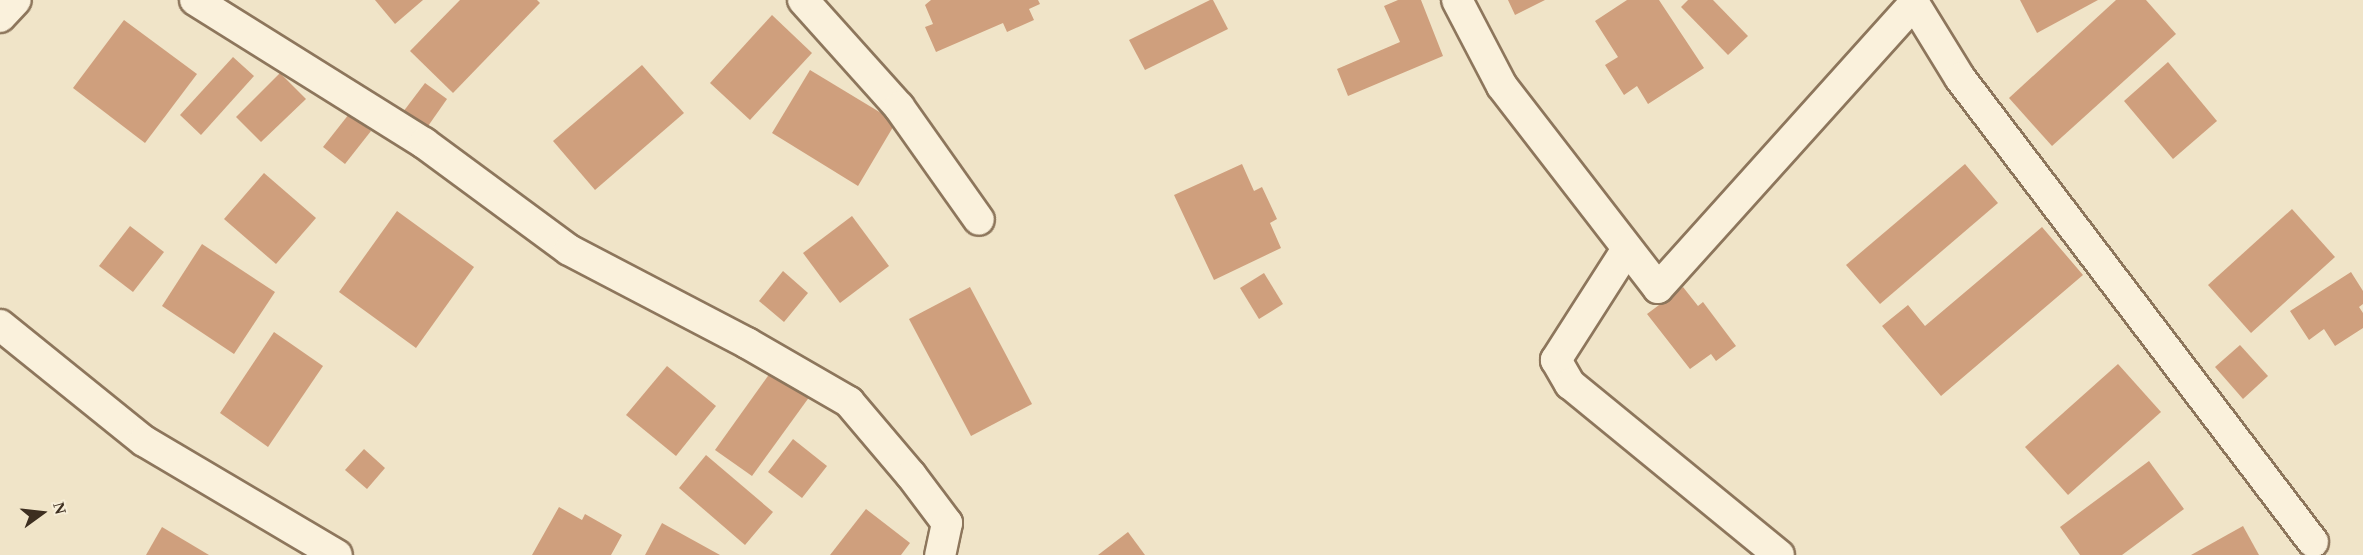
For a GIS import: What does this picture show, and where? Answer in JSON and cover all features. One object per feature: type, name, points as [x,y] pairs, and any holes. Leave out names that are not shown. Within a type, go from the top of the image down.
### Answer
[{"type":"street","points":[[0,17],[16,0]]},
{"type":"street","points":[[195,0],[424,143],[569,250],[747,343],[849,402],[911,475],[946,523],[940,555]]},
{"type":"street","points":[[803,0],[899,107],[979,220]]},
{"type":"street","points":[[1457,0],[1502,86],[1658,288],[1913,2],[1960,78],[2313,542]]},
{"type":"street","points":[[1627,249],[1556,360],[1570,384],[1779,555]]},
{"type":"street","points":[[0,325],[144,441],[337,555]]},
{"type":"building","points":[[375,0],[423,0],[395,24]]},
{"type":"building","points":[[460,0],[537,0],[540,3],[453,93],[410,51]]},
{"type":"building","points":[[931,0],[1038,0],[1040,4],[1029,9],[1034,20],[1007,32],[1003,23],[936,52],[925,27],[933,24],[925,5]]},
{"type":"building","points":[[1213,0],[1228,29],[1145,70],[1129,40]]},
{"type":"building","points":[[1398,0],[1421,0],[1443,56],[1348,96],[1337,69],[1400,42],[1384,6]]},
{"type":"building","points":[[1508,0],[1545,0],[1515,15]]},
{"type":"building","points":[[1627,0],[1659,0],[1704,68],[1648,104],[1637,86],[1624,95],[1605,65],[1618,57],[1595,21]]},
{"type":"building","points":[[1688,0],[1713,0],[1748,36],[1728,55],[1681,7]]},
{"type":"building","points":[[2020,0],[2098,0],[2037,33]]},
{"type":"building","points":[[2116,0],[2146,0],[2176,34],[2052,146],[2009,98]]},
{"type":"building","points":[[772,15],[812,53],[750,120],[710,83]]},
{"type":"building","points":[[124,20],[197,74],[145,143],[73,88]]},
{"type":"building","points":[[233,57],[254,76],[201,135],[180,115]]},
{"type":"building","points":[[2168,62],[2217,121],[2173,159],[2124,101]]},
{"type":"building","points":[[642,65],[684,113],[595,190],[553,141]]},
{"type":"building","points":[[810,70],[896,122],[858,186],[772,133]]},
{"type":"building","points":[[280,73],[306,99],[261,142],[236,117]]},
{"type":"building","points":[[425,83],[447,99],[426,129],[403,112]]},
{"type":"building","points":[[349,114],[371,131],[345,164],[323,147]]},
{"type":"building","points":[[1242,164],[1254,191],[1262,187],[1277,219],[1270,223],[1281,248],[1214,280],[1174,195]]},
{"type":"building","points":[[1965,164],[1998,203],[1880,304],[1846,265]]},
{"type":"building","points":[[264,173],[316,218],[276,264],[224,219]]},
{"type":"building","points":[[2292,209],[2335,257],[2251,333],[2208,285]]},
{"type":"building","points":[[397,211],[474,267],[416,348],[339,292]]},
{"type":"building","points":[[852,216],[889,266],[840,303],[803,253]]},
{"type":"building","points":[[130,226],[164,252],[133,292],[99,266]]},
{"type":"building","points":[[2042,227],[2083,275],[1941,396],[1882,326],[1908,305],[1925,326]]},
{"type":"building","points":[[202,244],[275,292],[234,354],[162,306]]},
{"type":"building","points":[[783,271],[808,293],[784,322],[759,301]]},
{"type":"building","points":[[2351,272],[2363,291],[2363,304],[2359,307],[2363,313],[2363,328],[2335,346],[2324,329],[2309,340],[2290,311]]},
{"type":"building","points":[[1264,273],[1283,304],[1259,319],[1240,288]]},
{"type":"building","points":[[970,287],[1032,404],[971,436],[909,319]]},
{"type":"building","points":[[1683,287],[1698,306],[1703,302],[1736,346],[1716,361],[1711,354],[1690,369],[1647,314]]},
{"type":"building","points":[[274,332],[323,366],[268,447],[220,413]]},
{"type":"building","points":[[2240,345],[2268,376],[2243,399],[2215,367]]},
{"type":"building","points":[[2118,364],[2161,412],[2068,495],[2025,447]]},
{"type":"building","points":[[667,366],[716,406],[676,456],[626,415]]},
{"type":"building","points":[[773,369],[810,396],[752,476],[715,450]]},
{"type":"building","points":[[793,439],[827,466],[802,498],[768,472]]},
{"type":"building","points":[[364,449],[385,468],[367,489],[345,470]]},
{"type":"building","points":[[706,455],[773,512],[745,545],[679,488]]},
{"type":"building","points":[[2149,461],[2184,509],[2122,555],[2080,555],[2060,527]]},
{"type":"building","points":[[559,507],[582,520],[585,514],[622,535],[611,555],[532,555]]},
{"type":"building","points":[[866,509],[910,543],[901,555],[830,555]]},
{"type":"building","points":[[662,523],[720,555],[645,555]]},
{"type":"building","points":[[2243,526],[2259,555],[2191,555]]},
{"type":"building","points":[[162,527],[209,555],[146,555]]},
{"type":"building","points":[[1128,532],[1145,555],[1098,555]]}]
